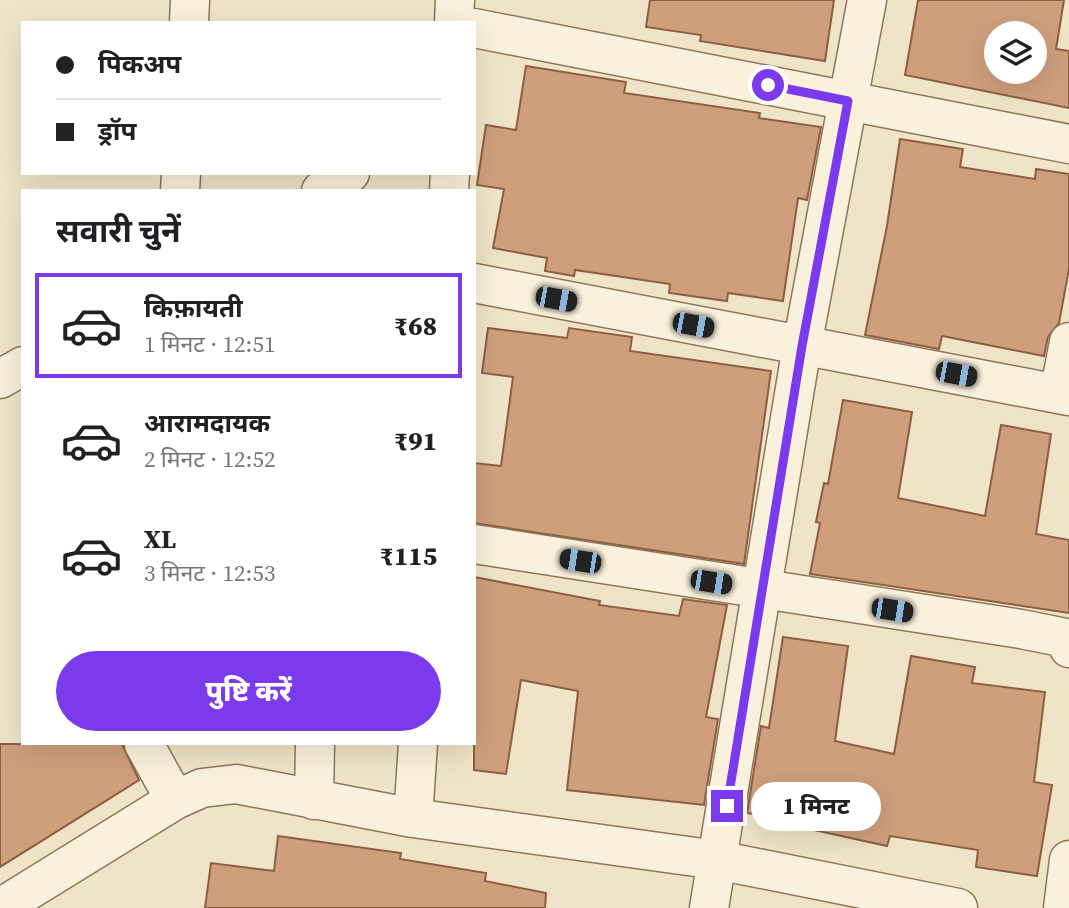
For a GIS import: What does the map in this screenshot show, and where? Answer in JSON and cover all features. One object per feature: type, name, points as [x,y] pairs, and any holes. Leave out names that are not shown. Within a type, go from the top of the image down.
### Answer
[{"type":"street","points":[[189,21],[190,0]]},
{"type":"street","points":[[454,21],[455,0]]},
{"type":"street","points":[[709,908],[764,590],[802,346],[867,0]]},
{"type":"street","points":[[476,27],[1069,144]]},
{"type":"street","points":[[324,189],[348,175]]},
{"type":"street","points":[[476,283],[1064,395],[1069,342]]},
{"type":"street","points":[[0,379],[21,367]]},
{"type":"street","points":[[476,544],[1068,642]]},
{"type":"street","points":[[145,745],[175,800]]},
{"type":"street","points":[[314,800],[315,745]]},
{"type":"street","points":[[413,818],[418,745]]},
{"type":"street","points":[[0,908],[175,800],[217,784],[236,784],[413,818],[718,860],[958,908]]},
{"type":"street","points":[[1063,908],[1069,860]]},
{"type":"building","points":[[650,0],[834,0],[825,61],[700,41],[701,35],[646,27]]},
{"type":"building","points":[[918,0],[1064,0],[1056,49],[1069,51],[1069,108],[905,75]]},
{"type":"building","points":[[526,66],[626,82],[624,93],[760,113],[759,118],[821,127],[807,200],[798,198],[783,301],[728,293],[727,301],[669,293],[670,284],[575,270],[574,276],[545,271],[547,258],[493,248],[504,189],[477,185],[486,125],[516,130]]},
{"type":"building","points":[[900,139],[963,149],[960,167],[1035,179],[1036,169],[1069,174],[1069,269],[1059,323],[1048,337],[1044,356],[942,336],[939,349],[865,335],[887,226]]},
{"type":"building","points":[[488,328],[567,338],[569,328],[632,337],[630,351],[771,371],[744,564],[476,523],[476,463],[501,466],[513,377],[482,373]]},
{"type":"building","points":[[843,400],[912,412],[898,498],[985,516],[1001,425],[1051,434],[1036,534],[1069,540],[1069,613],[810,574],[820,523],[816,522],[824,483],[828,484]]},
{"type":"building","points":[[476,577],[600,601],[599,605],[679,616],[683,599],[727,605],[706,717],[718,719],[704,805],[567,790],[578,691],[521,680],[506,774],[474,770]]},
{"type":"building","points":[[783,637],[848,646],[835,741],[894,754],[911,656],[975,667],[972,683],[1045,692],[1034,782],[1052,785],[1037,876],[976,867],[978,850],[890,836],[887,846],[814,830],[815,825],[747,813],[761,726],[769,728]]},
{"type":"building","points":[[0,744],[122,745],[139,780],[0,867]]},
{"type":"building","points":[[278,836],[401,853],[400,859],[486,873],[485,881],[546,893],[545,908],[205,908],[211,863],[274,871]]},
{"type":"route","points":[[727,806],[802,346],[848,101],[768,85]]}]
